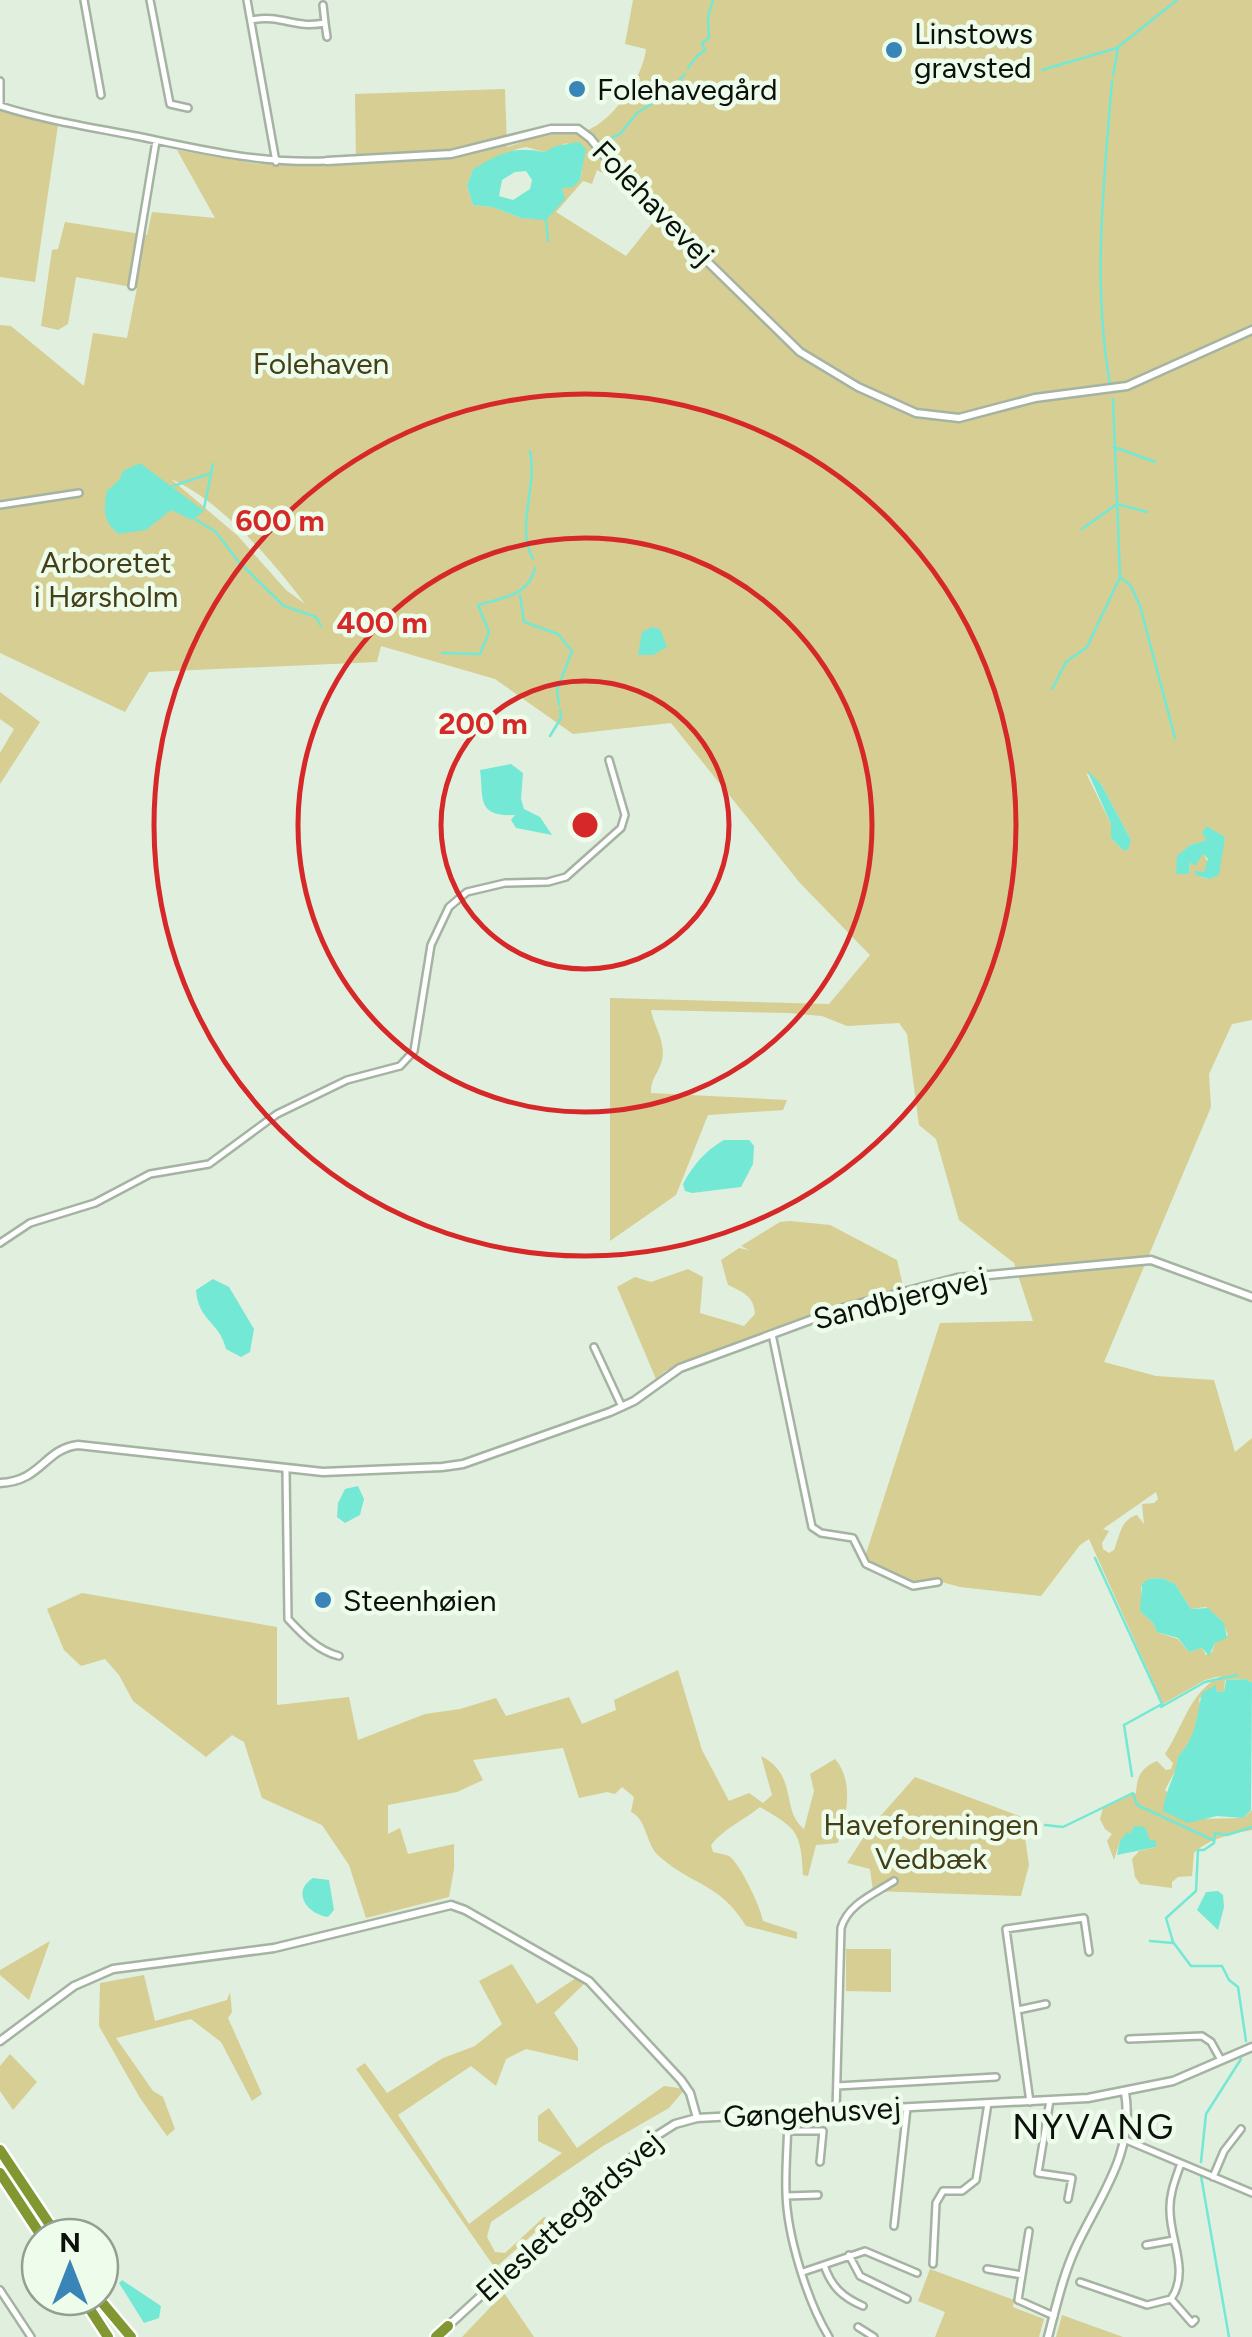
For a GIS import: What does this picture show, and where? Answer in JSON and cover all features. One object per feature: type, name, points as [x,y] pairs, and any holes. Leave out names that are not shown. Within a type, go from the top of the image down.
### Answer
[{"type":"highway","points":[[0,2150],[45,2217]]},
{"type":"highway","points":[[0,2173],[29,2217]]},
{"type":"highway","points":[[115,2317],[131,2337]]},
{"type":"highway","points":[[436,2337],[448,2326]]},
{"type":"street","points":[[84,0],[102,95]]},
{"type":"street","points":[[150,0],[170,104],[188,108]]},
{"type":"street","points":[[247,0],[276,162]]},
{"type":"street","points":[[323,5],[328,36]]},
{"type":"street","points":[[251,20],[276,17],[305,26],[325,22]]},
{"type":"street","points":[[0,81],[0,105]]},
{"type":"street","name":"Folehavevej","points":[[0,105],[201,152],[276,162],[451,154],[551,129],[578,129],[625,181],[800,352],[858,387],[916,413],[959,418],[1035,398],[1127,386],[1252,330]]},
{"type":"street","points":[[132,286],[156,140]]},
{"type":"street","points":[[0,504],[79,493]]},
{"type":"street","points":[[0,1243],[30,1223],[95,1203],[150,1174],[209,1164],[277,1114],[347,1080],[400,1066],[414,1051],[431,945],[449,908],[466,892],[566,877],[621,828],[625,814],[608,760]]},
{"type":"street","name":"Sandbjergvej","points":[[0,1483],[27,1478],[63,1448],[78,1445],[286,1470],[368,1472],[457,1466],[622,1407],[680,1368],[843,1308],[945,1281],[1140,1260],[1164,1264],[1252,1297]]},
{"type":"street","points":[[772,1334],[812,1527],[820,1533],[853,1538],[866,1564],[912,1586],[938,1582]]},
{"type":"street","points":[[594,1346],[622,1407]]},
{"type":"street","points":[[286,1470],[288,1620],[306,1638],[329,1654],[339,1656]]},
{"type":"street","points":[[836,2111],[844,1916],[894,1881]]},
{"type":"street","name":"Gøngehusvej","points":[[0,2040],[64,1992],[113,1969],[274,1948],[451,1905],[578,1974],[598,1989],[682,2080],[698,2118],[1030,2102],[1125,2092],[1172,2081],[1252,2047]]},
{"type":"street","points":[[1030,2102],[1006,1929],[1084,1918],[1089,1952]]},
{"type":"street","points":[[1018,2010],[1046,2004]]},
{"type":"street","points":[[1129,2039],[1202,2036],[1212,2042],[1222,2062]]},
{"type":"street","points":[[837,2086],[996,2077]]},
{"type":"street","points":[[1048,2337],[1076,2248],[1126,2140],[1125,2092]]},
{"type":"street","points":[[1050,2100],[1038,2172],[1072,2178],[1068,2199]]},
{"type":"street","points":[[933,2264],[936,2202],[943,2192],[962,2191],[976,2180],[988,2104]]},
{"type":"street","points":[[894,2226],[907,2108]]},
{"type":"street","points":[[788,2113],[786,2196],[803,2272],[829,2337]]},
{"type":"street","name":"Elleslettegårdsvej","points":[[448,2326],[642,2148],[667,2128],[698,2118]]},
{"type":"street","points":[[1213,2177],[1224,2151],[1241,2129]]},
{"type":"street","points":[[788,2131],[824,2131],[820,2162]]},
{"type":"street","points":[[1126,2140],[1252,2193]]},
{"type":"street","points":[[1080,2282],[1147,2304],[1157,2305],[1171,2299],[1180,2282],[1170,2198],[1181,2163]]},
{"type":"street","points":[[786,2196],[818,2195]]},
{"type":"street","points":[[1029,2231],[1020,2304],[1054,2316]]},
{"type":"street","points":[[1146,2245],[1174,2240]]},
{"type":"street","points":[[803,2272],[849,2255],[872,2252],[917,2273]]},
{"type":"street","points":[[849,2255],[860,2276],[907,2298]]},
{"type":"street","points":[[824,2264],[831,2284],[863,2306]]},
{"type":"street","points":[[987,2269],[1022,2275]]},
{"type":"street","points":[[0,2292],[31,2337]]},
{"type":"street","points":[[1171,2299],[1192,2323],[1195,2320]]},
{"type":"street","points":[[858,2328],[874,2337]]},
{"type":"green space","name":"Folehaven","points":[[633,0],[1252,0],[1252,1020],[1232,1024],[1209,1074],[1211,1107],[1104,1362],[1156,1376],[1214,1380],[1235,1452],[1252,1438],[1252,1683],[1246,1679],[1225,1680],[1224,1692],[1216,1691],[1216,1686],[1199,1699],[1195,1730],[1178,1756],[1165,1790],[1196,1819],[1243,1818],[1252,1810],[1252,1830],[1221,1837],[1200,1848],[1194,1853],[1192,1876],[1178,1877],[1172,1888],[1140,1884],[1135,1877],[1132,1859],[1139,1851],[1156,1847],[1150,1840],[1126,1834],[1114,1860],[1107,1841],[1112,1834],[1100,1819],[1103,1808],[1136,1793],[1139,1777],[1147,1767],[1157,1761],[1166,1770],[1171,1769],[1173,1763],[1165,1754],[1188,1710],[1202,1691],[1221,1676],[1205,1680],[1163,1704],[1089,1539],[1080,1545],[1041,1596],[938,1581],[913,1584],[864,1560],[940,1323],[1033,1321],[1014,1263],[959,1220],[936,1139],[919,1125],[907,1034],[899,1023],[847,1026],[822,1016],[788,1013],[651,1010],[663,1053],[651,1093],[787,1100],[783,1110],[708,1115],[676,1195],[610,1241],[610,998],[829,1004],[870,955],[800,883],[671,723],[573,734],[495,679],[381,646],[377,662],[149,672],[125,712],[0,653],[0,325],[11,326],[84,386],[93,333],[127,338],[137,288],[76,277],[68,324],[58,330],[41,326],[52,250],[58,249],[65,222],[147,235],[152,212],[215,218],[177,150],[258,164],[356,162],[355,94],[505,89],[507,147],[548,134],[578,133],[613,112],[639,74],[646,49],[625,44]],"holes":[[[567,143],[582,171],[580,180],[562,188],[564,199],[546,219],[521,218],[492,207],[473,205],[467,186],[473,169],[517,149],[544,152]],[[597,170],[621,183],[657,217],[626,256],[556,212],[583,181],[592,184]],[[171,479],[226,516],[262,551],[305,604],[286,590],[238,536]],[[1086,773],[1101,784],[1131,840],[1123,850],[1111,838],[1111,824]],[[1206,827],[1225,837],[1209,879],[1201,877],[1209,863],[1203,854],[1190,862],[1189,874],[1177,874],[1178,856],[1190,845],[1208,840],[1202,833]],[[1156,1492],[1158,1499],[1154,1503],[1142,1504],[1144,1524],[1137,1515],[1127,1521],[1109,1553],[1102,1543],[1109,1531],[1103,1529]],[[1162,1578],[1175,1584],[1191,1609],[1206,1607],[1222,1621],[1228,1635],[1206,1655],[1202,1648],[1189,1652],[1178,1639],[1157,1632],[1141,1612],[1141,1587],[1148,1579]]]},
{"type":"green space","points":[[0,110],[58,125],[35,282],[0,277]]},
{"type":"green space","points":[[0,692],[40,722],[0,784],[0,753],[14,729],[0,719]]},
{"type":"green space","points":[[780,1222],[830,1225],[897,1260],[903,1286],[813,1314],[665,1371],[656,1379],[617,1287],[635,1277],[651,1282],[688,1269],[703,1277],[700,1313],[744,1326],[755,1314],[752,1303],[728,1285],[721,1260],[739,1248],[749,1250],[741,1246]]},
{"type":"green space","points":[[82,1593],[277,1627],[277,1705],[349,1697],[358,1740],[425,1714],[496,1698],[506,1716],[569,1697],[582,1724],[616,1710],[614,1700],[678,1670],[702,1750],[729,1801],[749,1793],[763,1803],[772,1795],[761,1756],[780,1773],[792,1812],[804,1829],[814,1791],[810,1774],[835,1759],[847,1789],[838,1843],[816,1845],[808,1876],[803,1875],[795,1833],[760,1807],[711,1845],[713,1852],[729,1856],[739,1867],[763,1921],[797,1932],[797,1939],[746,1926],[726,1901],[660,1857],[641,1821],[631,1812],[634,1797],[622,1787],[615,1794],[579,1798],[563,1748],[473,1760],[483,1780],[457,1792],[388,1805],[388,1834],[400,1828],[408,1854],[454,1844],[449,1897],[366,1918],[349,1865],[322,1825],[262,1798],[244,1742],[232,1735],[206,1757],[133,1701],[105,1659],[81,1666],[64,1650],[47,1609]]},
{"type":"green space","name":"Haveforeningen Vedbæk","points":[[915,1777],[1022,1817],[1029,1865],[1021,1896],[873,1891],[870,1869],[847,1863],[869,1829]]},
{"type":"green space","points":[[50,1941],[29,2000],[0,1975],[0,1970]]},
{"type":"green space","points":[[846,1949],[891,1949],[891,1992],[846,1991]]},
{"type":"green space","points":[[512,1964],[537,2004],[576,1978],[585,1983],[554,2013],[578,2048],[578,2061],[526,2049],[506,2059],[496,2086],[471,2066],[398,2115],[469,2224],[562,2153],[538,2141],[538,2116],[549,2108],[577,2148],[664,2086],[685,2089],[669,2108],[603,2146],[491,2222],[487,2237],[495,2252],[505,2253],[544,2217],[550,2219],[495,2268],[356,2069],[365,2063],[387,2093],[443,2058],[475,2046],[502,2024],[479,1981]]},
{"type":"green space","points":[[144,1975],[155,2021],[227,2000],[230,1992],[232,2012],[228,2018],[262,2094],[252,2101],[221,2042],[191,2019],[116,2038],[153,2091],[163,2097],[175,2129],[167,2136],[99,2026],[100,1983]]},
{"type":"green space","points":[[10,2054],[37,2082],[13,2110],[0,2091],[0,2066]]},
{"type":"green space","points":[[930,2269],[1014,2300],[1013,2307],[1044,2319],[1039,2337],[935,2337],[945,2312],[918,2301]]},
{"type":"green space","points":[[504,2293],[534,2337],[462,2337]]},
{"type":"green space","points":[[1062,2315],[1123,2337],[1056,2337]]},
{"type":"water","points":[[579,142],[586,149],[580,180],[573,187],[562,188],[565,199],[546,220],[521,218],[492,207],[473,205],[467,186],[473,169],[507,152],[544,152]],"holes":[[[526,171],[532,180],[530,189],[513,200],[499,196],[502,180],[515,172]]]},
{"type":"water","points":[[140,463],[204,511],[192,520],[171,510],[146,530],[119,534],[106,515],[107,491],[123,471]]},
{"type":"water","points":[[652,627],[660,629],[667,647],[653,655],[638,655],[642,632]]},
{"type":"water","points":[[511,764],[523,773],[524,809],[540,817],[552,835],[516,828],[511,820],[515,815],[487,809],[480,770]]},
{"type":"water","points":[[1087,770],[1101,784],[1131,840],[1128,850],[1111,838],[1111,824]]},
{"type":"water","points":[[1206,826],[1225,837],[1219,875],[1209,879],[1196,875],[1194,871],[1204,872],[1208,859],[1203,854],[1195,866],[1190,862],[1189,874],[1176,874],[1177,856],[1190,845],[1207,840],[1202,833]]},
{"type":"water","points":[[724,1140],[749,1140],[754,1146],[753,1164],[741,1187],[685,1191],[683,1184],[695,1165]]},
{"type":"water","points":[[213,1279],[229,1287],[254,1329],[250,1352],[241,1357],[226,1349],[198,1300],[196,1290]]},
{"type":"water","points":[[358,1486],[364,1499],[360,1515],[345,1523],[337,1517],[338,1503],[345,1489]]},
{"type":"water","points":[[1162,1578],[1175,1584],[1191,1609],[1208,1608],[1224,1623],[1227,1638],[1215,1643],[1209,1656],[1202,1648],[1189,1652],[1178,1638],[1157,1632],[1140,1611],[1142,1584],[1148,1579]]},
{"type":"water","points":[[1246,1679],[1252,1683],[1251,1810],[1243,1818],[1217,1816],[1188,1823],[1163,1811],[1178,1756],[1195,1726],[1202,1693],[1216,1685],[1216,1691],[1224,1692],[1226,1680]]},
{"type":"water","points":[[1134,1826],[1145,1827],[1156,1847],[1117,1855],[1120,1841]]},
{"type":"water","points":[[313,1878],[329,1880],[334,1910],[328,1917],[314,1912],[304,1902],[303,1890]]},
{"type":"water","points":[[1218,1891],[1223,1895],[1224,1907],[1218,1930],[1197,1910],[1206,1892]]},
{"type":"water","points":[[120,2282],[161,2306],[159,2318],[144,2323]]},
{"type":"waterway","points":[[688,68],[705,50],[702,43],[709,38],[708,17],[713,0]]},
{"type":"waterway","points":[[1113,76],[1118,47],[1177,0]]},
{"type":"waterway","points":[[1042,70],[1117,48]]},
{"type":"waterway","points":[[600,143],[620,134],[637,113],[667,94],[685,74]]},
{"type":"waterway","points":[[1110,384],[1101,270],[1112,81]]},
{"type":"waterway","points":[[546,220],[548,241]]},
{"type":"waterway","points":[[1052,689],[1066,662],[1087,647],[1120,577],[1113,399]]},
{"type":"waterway","points":[[1114,447],[1155,462]]},
{"type":"waterway","points":[[530,451],[526,533],[533,559]]},
{"type":"waterway","points":[[204,508],[213,464]]},
{"type":"waterway","points":[[173,486],[209,474]]},
{"type":"waterway","points":[[1082,529],[1117,504],[1147,512]]},
{"type":"waterway","points":[[195,519],[216,532],[238,561],[284,606],[316,617],[321,626]]},
{"type":"waterway","points":[[442,653],[480,654],[489,632],[478,605],[521,590],[535,568]]},
{"type":"waterway","points":[[1120,577],[1131,586],[1140,606],[1175,738]]},
{"type":"waterway","points":[[520,595],[524,622],[558,634],[572,651],[557,690],[559,705]]},
{"type":"waterway","points":[[550,736],[561,718],[560,710]]},
{"type":"waterway","points":[[1095,1558],[1162,1704],[1124,1725],[1132,1776]]},
{"type":"waterway","points":[[1161,1707],[1205,1682],[1237,1675]]},
{"type":"waterway","points":[[1045,1825],[1063,1827],[1133,1793],[1137,1805],[1213,1840]]},
{"type":"waterway","points":[[1246,2041],[1238,1987],[1222,1966],[1191,1966],[1173,1942],[1166,1918],[1196,1891],[1198,1850],[1214,1843],[1215,1833],[1227,1835],[1252,1827]]},
{"type":"waterway","points":[[1150,1941],[1173,1943]]},
{"type":"waterway","points":[[1201,2162],[1206,2114],[1241,2059]]},
{"type":"waterway","points":[[1201,2176],[1229,2337]]},
{"type":"place","name":"Linstows gravsted","points":[[894,50]]},
{"type":"place","name":"Folehavegård","points":[[577,89]]},
{"type":"place","name":"Steenhøien","points":[[323,1600]]},
{"type":"district","name":"NYVANG","points":[[1094,2127]]},
{"type":"park label","name":"Arboretet i Hørsholm","points":[[106,579]]}]
